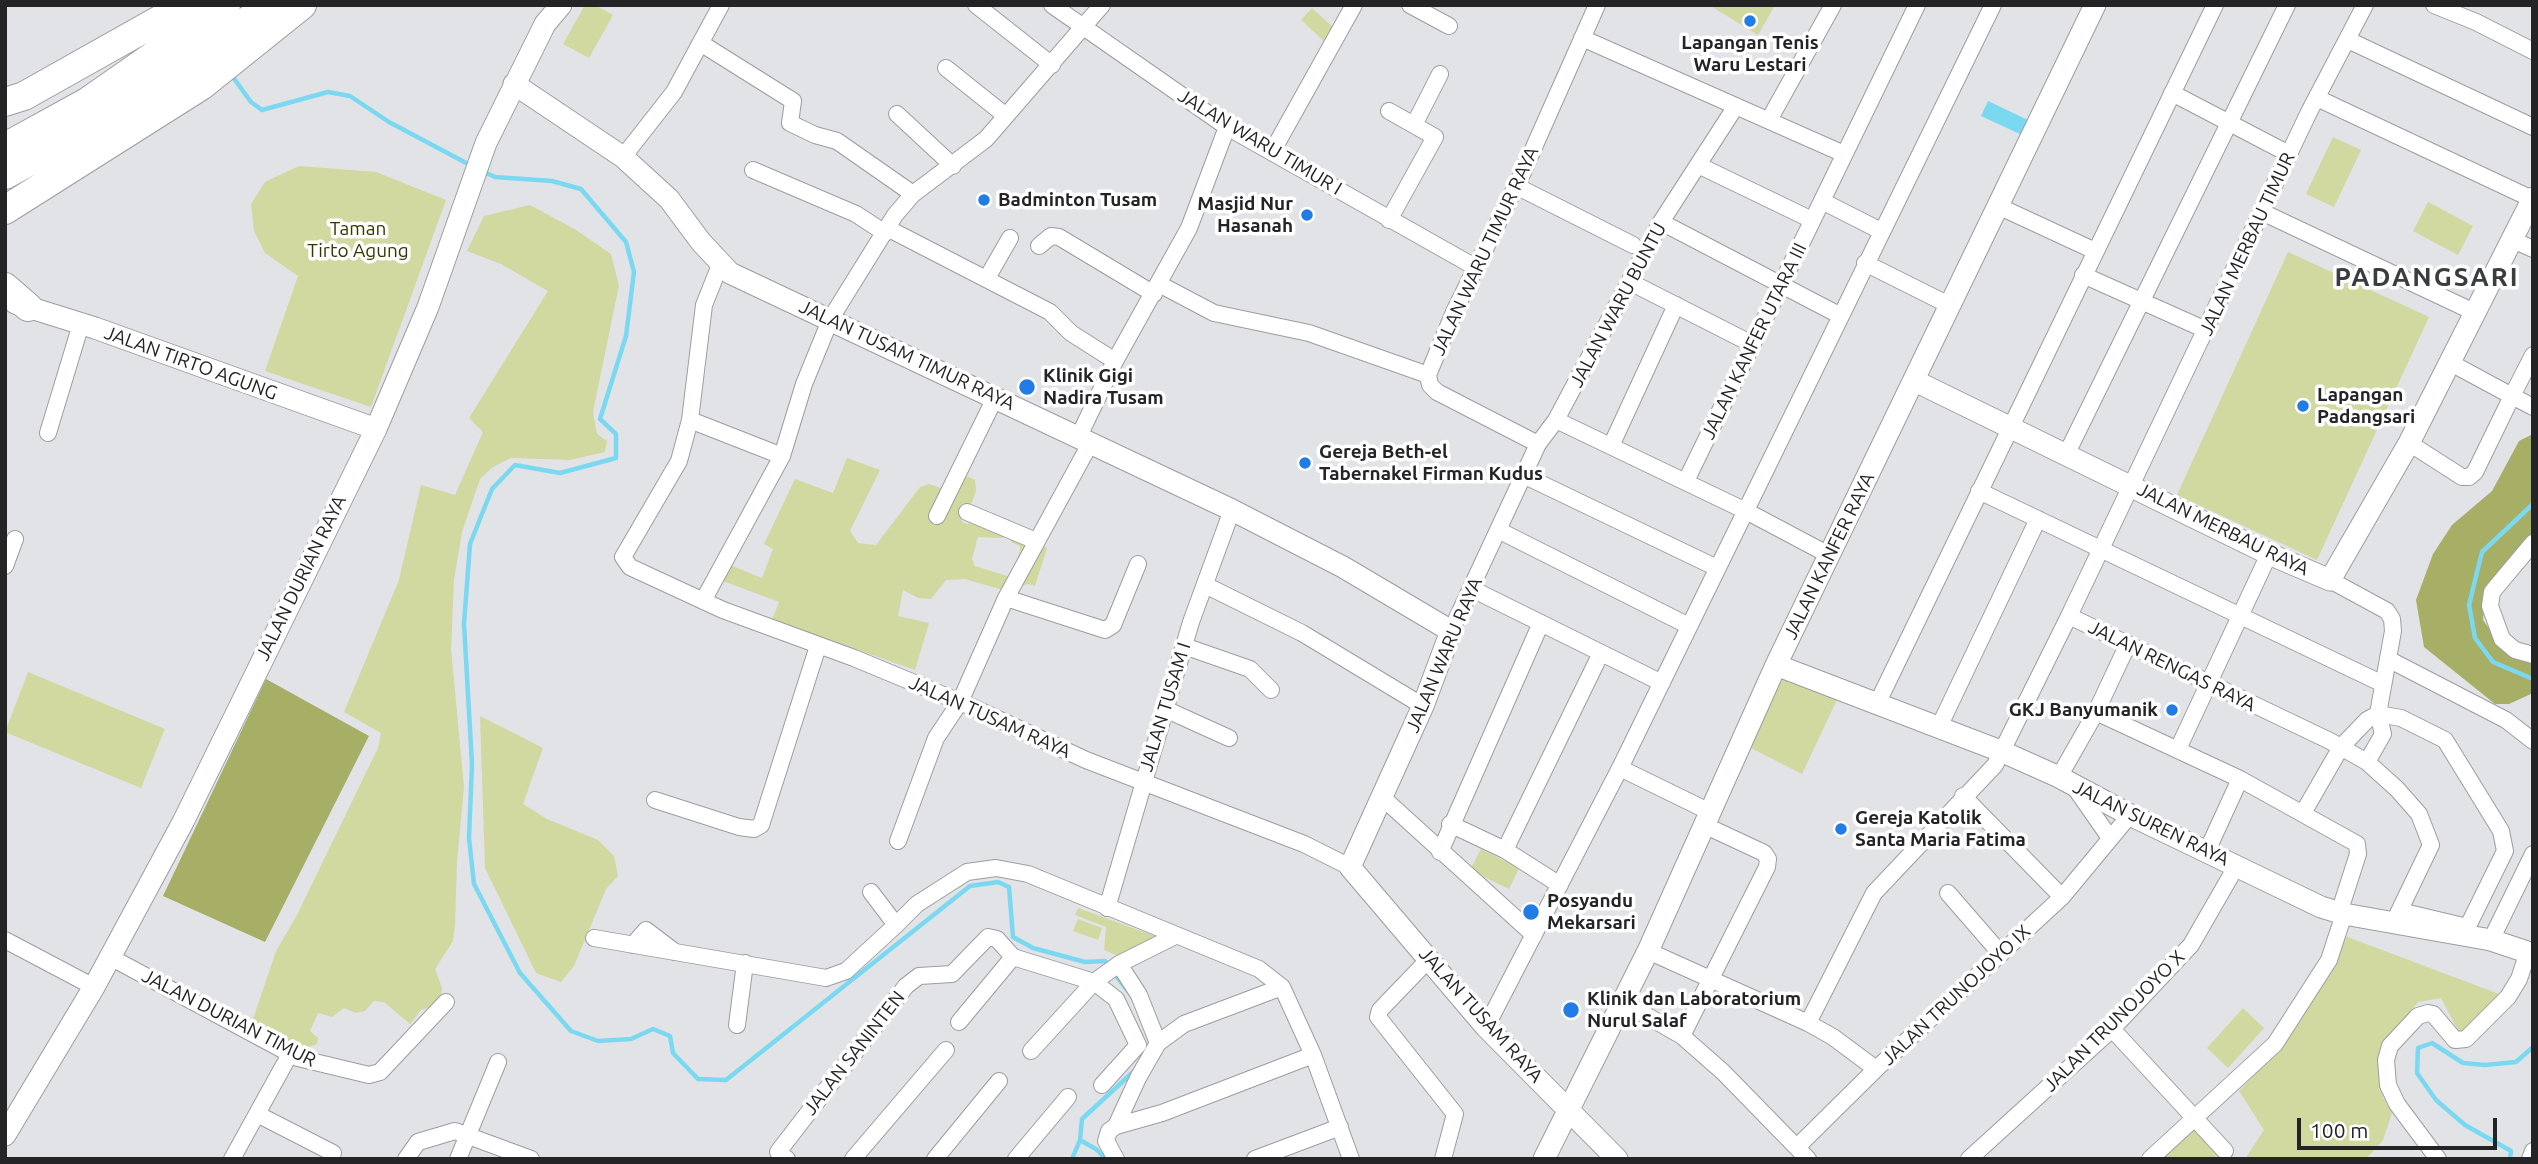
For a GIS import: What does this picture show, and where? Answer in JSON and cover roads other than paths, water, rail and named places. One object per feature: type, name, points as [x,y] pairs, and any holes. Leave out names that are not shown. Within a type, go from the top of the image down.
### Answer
[{"type":"highway","points":[[209,34],[226,5]]},
{"type":"highway","points":[[5,147],[176,56],[209,34],[270,5]]},
{"type":"highway","points":[[5,175],[102,121],[176,56],[209,34],[302,5]]},
{"type":"highway","points":[[5,102],[176,56]]},
{"type":"highway","points":[[5,226],[13,205],[176,56]]},
{"type":"highway","points":[[5,286],[17,304]]},
{"type":"main road","name":"JALAN DURIAN RAYA","points":[[5,1135],[94,987],[183,822],[376,429],[428,307],[480,157],[545,24],[561,5]]},
{"type":"main road","name":"JALAN KANFER RAYA","points":[[1544,1159],[1648,951],[1776,665],[2095,5]]},
{"type":"main road","name":"JALAN TUSAM TIMUR RAYA","points":[[514,84],[623,157],[669,199],[720,265],[730,273],[831,318],[1232,510],[1343,567],[1451,631]]},
{"type":"main road","name":"JALAN MERBAU RAYA","points":[[1915,381],[2269,554],[2330,580],[2409,443],[2532,199]]},
{"type":"main road","name":"JALAN TIRTO AGUNG","points":[[17,304],[82,324],[376,429]]},
{"type":"main road","name":"JALAN WARU RAYA","points":[[1350,867],[1423,706],[1451,631]]},
{"type":"main road","name":"JALAN SUREN RAYA","points":[[1776,665],[2003,752],[2130,815],[2341,913],[2397,917],[2491,940],[2530,953]]},
{"type":"main road","name":"JALAN TUSAM RAYA","points":[[1350,867],[1486,1027],[1617,1159]]},
{"type":"street","points":[[623,157],[653,122],[702,44],[721,5]]},
{"type":"street","points":[[976,5],[1052,65]]},
{"type":"street","name":"JALAN WARU TIMUR I","points":[[1052,5],[1227,127],[1475,267]]},
{"type":"street","points":[[704,601],[782,456],[804,384],[831,318],[887,231],[913,194],[986,139],[1102,5]]},
{"type":"street","points":[[1272,152],[1354,5]]},
{"type":"street","points":[[1410,5],[1449,26]]},
{"type":"street","name":"JALAN WARU TIMUR RAYA","points":[[1538,444],[1437,392],[1430,385],[1429,374],[1475,267],[1516,186],[1597,5]]},
{"type":"street","points":[[1769,120],[1833,5]]},
{"type":"street","name":"JALAN KANFER UTARA III","points":[[1686,481],[1917,5]]},
{"type":"street","points":[[1486,1027],[1620,768],[1839,315],[1993,5]]},
{"type":"street","points":[[1877,704],[2215,5]]},
{"type":"street","points":[[2067,453],[2287,5]]},
{"type":"street","name":"JALAN MERBAU TIMUR","points":[[2132,485],[2289,154],[2365,5]]},
{"type":"street","points":[[2434,5],[2532,48]]},
{"type":"street","points":[[1582,38],[1844,154]]},
{"type":"street","points":[[2348,40],[2533,127]]},
{"type":"street","points":[[702,44],[793,101],[790,122],[815,135],[837,141],[913,194]]},
{"type":"street","points":[[946,68],[1006,116]]},
{"type":"street","points":[[1414,125],[1440,74]]},
{"type":"street","points":[[2172,93],[2289,154]]},
{"type":"street","points":[[2317,98],[2532,199]]},
{"type":"street","name":"JALAN WARU BUNTU","points":[[1538,444],[1556,420],[1661,222],[1736,106]]},
{"type":"street","points":[[1389,111],[1435,137],[1389,220]]},
{"type":"street","points":[[897,114],[953,166]]},
{"type":"street","points":[[898,841],[936,738],[960,702],[1006,598],[1085,439],[1115,361],[1189,228],[1227,127]]},
{"type":"street","points":[[1698,165],[1812,220]]},
{"type":"street","points":[[753,170],[856,214],[987,278],[1050,312],[1070,333],[1115,361]]},
{"type":"street","points":[[1516,186],[1633,245]]},
{"type":"street","points":[[1822,201],[1881,230]]},
{"type":"street","points":[[1998,206],[2095,251]]},
{"type":"street","points":[[2262,212],[2474,312]]},
{"type":"street","points":[[1661,222],[1839,315]]},
{"type":"street","points":[[1039,246],[1056,236],[1156,289],[1214,313],[1308,333],[1429,374]]},
{"type":"street","points":[[987,278],[1010,238]]},
{"type":"street","points":[[2513,240],[2533,249]]},
{"type":"street","points":[[1865,263],[1951,306]]},
{"type":"street","name":"JALAN TUSAM RAYA","points":[[720,265],[704,304],[690,420],[679,461],[623,557],[630,567],[704,601],[960,702],[1086,760],[1304,844],[1350,867]]},
{"type":"street","points":[[2083,275],[2206,330]]},
{"type":"street","points":[[1630,282],[1752,344]]},
{"type":"street","points":[[1611,446],[1676,305]]},
{"type":"street","points":[[48,433],[82,324]]},
{"type":"street","points":[[2409,443],[2462,477],[2469,477],[2475,472],[2533,355]]},
{"type":"street","points":[[2449,362],[2533,407]]},
{"type":"street","points":[[937,516],[995,398]]},
{"type":"street","points":[[690,420],[782,456]]},
{"type":"street","points":[[1556,420],[1686,481],[1829,555]]},
{"type":"street","name":"JALAN WARU RAYA","points":[[1451,631],[1538,444]]},
{"type":"street","points":[[1523,475],[1717,568]]},
{"type":"street","name":"JALAN RENGAS RAYA","points":[[2132,485],[2069,617],[2341,747],[2367,762],[2419,814],[2430,839],[2430,849],[2397,917]]},
{"type":"street","points":[[1979,492],[2383,684]]},
{"type":"street","name":"JALAN TUSAM I","points":[[1107,908],[1184,646],[1232,510]]},
{"type":"street","points":[[967,512],[1036,541]]},
{"type":"street","points":[[1938,727],[2038,519]]},
{"type":"street","points":[[1498,530],[1689,626]]},
{"type":"street","points":[[5,566],[15,539]]},
{"type":"street","points":[[2533,543],[2492,592],[2490,606],[2502,639],[2515,650],[2533,655]]},
{"type":"street","points":[[2178,749],[2269,554]]},
{"type":"street","points":[[1006,598],[1105,630],[1113,625],[1138,564]]},
{"type":"street","points":[[2330,580],[2387,611],[2393,631],[2378,714],[2383,734],[2367,762]]},
{"type":"street","points":[[1205,585],[1302,633],[1423,706]]},
{"type":"street","points":[[1472,589],[1662,682]]},
{"type":"street","points":[[1808,1023],[1874,893],[1963,796],[1990,771],[2003,752],[2069,617]]},
{"type":"street","points":[[1440,852],[1450,824],[1541,623]]},
{"type":"street","points":[[2110,838],[2066,781],[2128,645]]},
{"type":"street","points":[[655,800],[739,827],[754,829],[761,825],[818,646]]},
{"type":"street","points":[[1184,646],[1250,670],[1271,690]]},
{"type":"street","points":[[1505,850],[1601,653]]},
{"type":"street","points":[[2388,659],[2506,720],[2533,741]]},
{"type":"street","points":[[1165,709],[1229,738]]},
{"type":"street","points":[[2096,712],[2240,779],[2351,840],[2359,849],[2329,960],[2275,1044],[2150,1159]]},
{"type":"street","points":[[2303,813],[2341,747],[2360,725],[2378,714],[2401,718],[2445,740],[2501,831],[2506,844],[2503,859],[2469,924],[2463,926],[2397,917]]},
{"type":"street","points":[[1620,768],[1707,818],[1763,853],[1768,859],[1767,867],[1682,1036]]},
{"type":"street","points":[[2207,851],[2240,779]]},
{"type":"street","points":[[1963,796],[2062,897]]},
{"type":"street","points":[[1383,798],[1534,935]]},
{"type":"street","name":"JALAN TRUNOJOYO IX","points":[[1803,1153],[1876,1069],[2062,897],[2130,815]]},
{"type":"street","points":[[1450,824],[1505,850],[1560,885]]},
{"type":"street","points":[[2491,940],[2533,854]]},
{"type":"street","name":"JALAN TRUNOJOYO X","points":[[1969,1159],[2112,1029],[2191,945],[2237,865]]},
{"type":"street","points":[[594,938],[826,978],[846,971],[917,904],[967,872],[996,867],[1028,874],[1259,969],[1282,987],[1313,1055],[1352,1159]]},
{"type":"street","points":[[871,892],[896,925]]},
{"type":"street","points":[[1948,892],[2001,954]]},
{"type":"street","name":"JALAN SANINTEN","points":[[779,1156],[906,986],[919,976],[952,974],[992,936],[1013,957]]},
{"type":"street","points":[[1031,1051],[1096,981],[1118,965],[1175,936]]},
{"type":"street","points":[[5,940],[94,987]]},
{"type":"street","points":[[1648,951],[1808,1023],[1833,1037],[1876,1069]]},
{"type":"street","points":[[2438,1159],[2397,1104],[2388,1085],[2386,1060],[2390,1046],[2418,1016],[2428,1013],[2433,1014],[2455,1040],[2466,1039],[2508,997],[2530,953]]},
{"type":"street","name":"JALAN DURIAN TIMUR","points":[[110,957],[290,1054],[326,1067],[369,1075],[380,1072],[446,1002]]},
{"type":"street","points":[[959,1022],[1013,957],[1096,981],[1116,999],[1138,1045],[1102,1085]]},
{"type":"street","points":[[1430,958],[1380,1010],[1378,1017],[1455,1114],[1443,1159]]},
{"type":"street","points":[[737,1025],[745,963]]},
{"type":"street","points":[[1118,965],[1139,995],[1158,1043]]},
{"type":"street","points":[[1116,1126],[1158,1043],[1184,1024],[1282,987]]},
{"type":"street","points":[[1621,1001],[1682,1036],[1803,1153]]},
{"type":"street","points":[[2112,1029],[2225,1151]]},
{"type":"street","points":[[853,1159],[946,1050]]},
{"type":"street","points":[[232,1159],[290,1054]]},
{"type":"street","points":[[1116,1159],[1106,1141],[1109,1131],[1116,1126],[1162,1113],[1313,1055]]},
{"type":"street","points":[[458,1159],[498,1062]]},
{"type":"street","points":[[935,1159],[999,1081]]},
{"type":"street","points":[[1016,1159],[1068,1097]]},
{"type":"street","points":[[257,1114],[334,1153]]},
{"type":"street","points":[[1255,1159],[1340,1127]]},
{"type":"street","points":[[407,1159],[418,1142],[446,1132],[470,1134],[531,1159]]},
{"type":"street","points":[[2530,1159],[2533,1151]]},
{"type":"water","points":[[1988,101],[2028,120],[2022,135],[1981,116]]},
{"type":"waterway","points":[[230,73],[251,102],[262,110],[328,92],[350,96],[389,122],[470,165]]},
{"type":"waterway","points":[[484,172],[495,177],[552,181],[581,189],[626,242],[634,272],[626,336],[600,419],[616,434],[616,458],[560,473],[515,465],[492,489],[470,544],[464,624],[472,764],[469,838],[474,884],[520,973],[571,1031],[598,1041],[631,1039],[653,1029],[670,1036],[673,1053],[698,1079],[726,1080],[970,886],[998,882],[1009,887],[1013,937],[1033,948],[1085,962],[1105,961],[1109,966]]},
{"type":"waterway","points":[[2533,504],[2482,552],[2469,605],[2475,638],[2493,662],[2533,679]]},
{"type":"waterway","points":[[1114,973],[1128,991]]},
{"type":"waterway","points":[[2510,1159],[2511,1151],[2465,1125],[2436,1100],[2417,1073],[2418,1048],[2432,1043],[2463,1063],[2485,1065],[2516,1062],[2533,1047]]},
{"type":"waterway","points":[[1072,1159],[1080,1140],[1082,1119],[1133,1072]]},
{"type":"waterway","points":[[1080,1140],[1096,1149],[1106,1159]]},
{"type":"place","name":"Lapangan Tenis Waru Lestari","points":[[1750,21]]},
{"type":"place","name":"Badminton Tusam","points":[[984,200]]},
{"type":"place","name":"Masjid Nur Hasanah","points":[[1307,215]]},
{"type":"place","name":"Klinik Gigi Nadira Tusam","points":[[1027,387]]},
{"type":"place","name":"Lapangan Padangsari","points":[[2303,406]]},
{"type":"place","name":"Gereja Beth-el Tabernakel Firman Kudus","points":[[1305,463]]},
{"type":"place","name":"GKJ Banyumanik","points":[[2172,710]]},
{"type":"place","name":"Gereja Katolik Santa Maria Fatima","points":[[1841,829]]},
{"type":"place","name":"Posyandu Mekarsari","points":[[1531,912]]},
{"type":"place","name":"Klinik dan Laboratorium Nurul Salaf","points":[[1571,1010]]},
{"type":"district","name":"PADANGSARI","points":[[2427,277]]},
{"type":"park label","name":"Taman Tirto Agung","points":[[358,240]]}]
